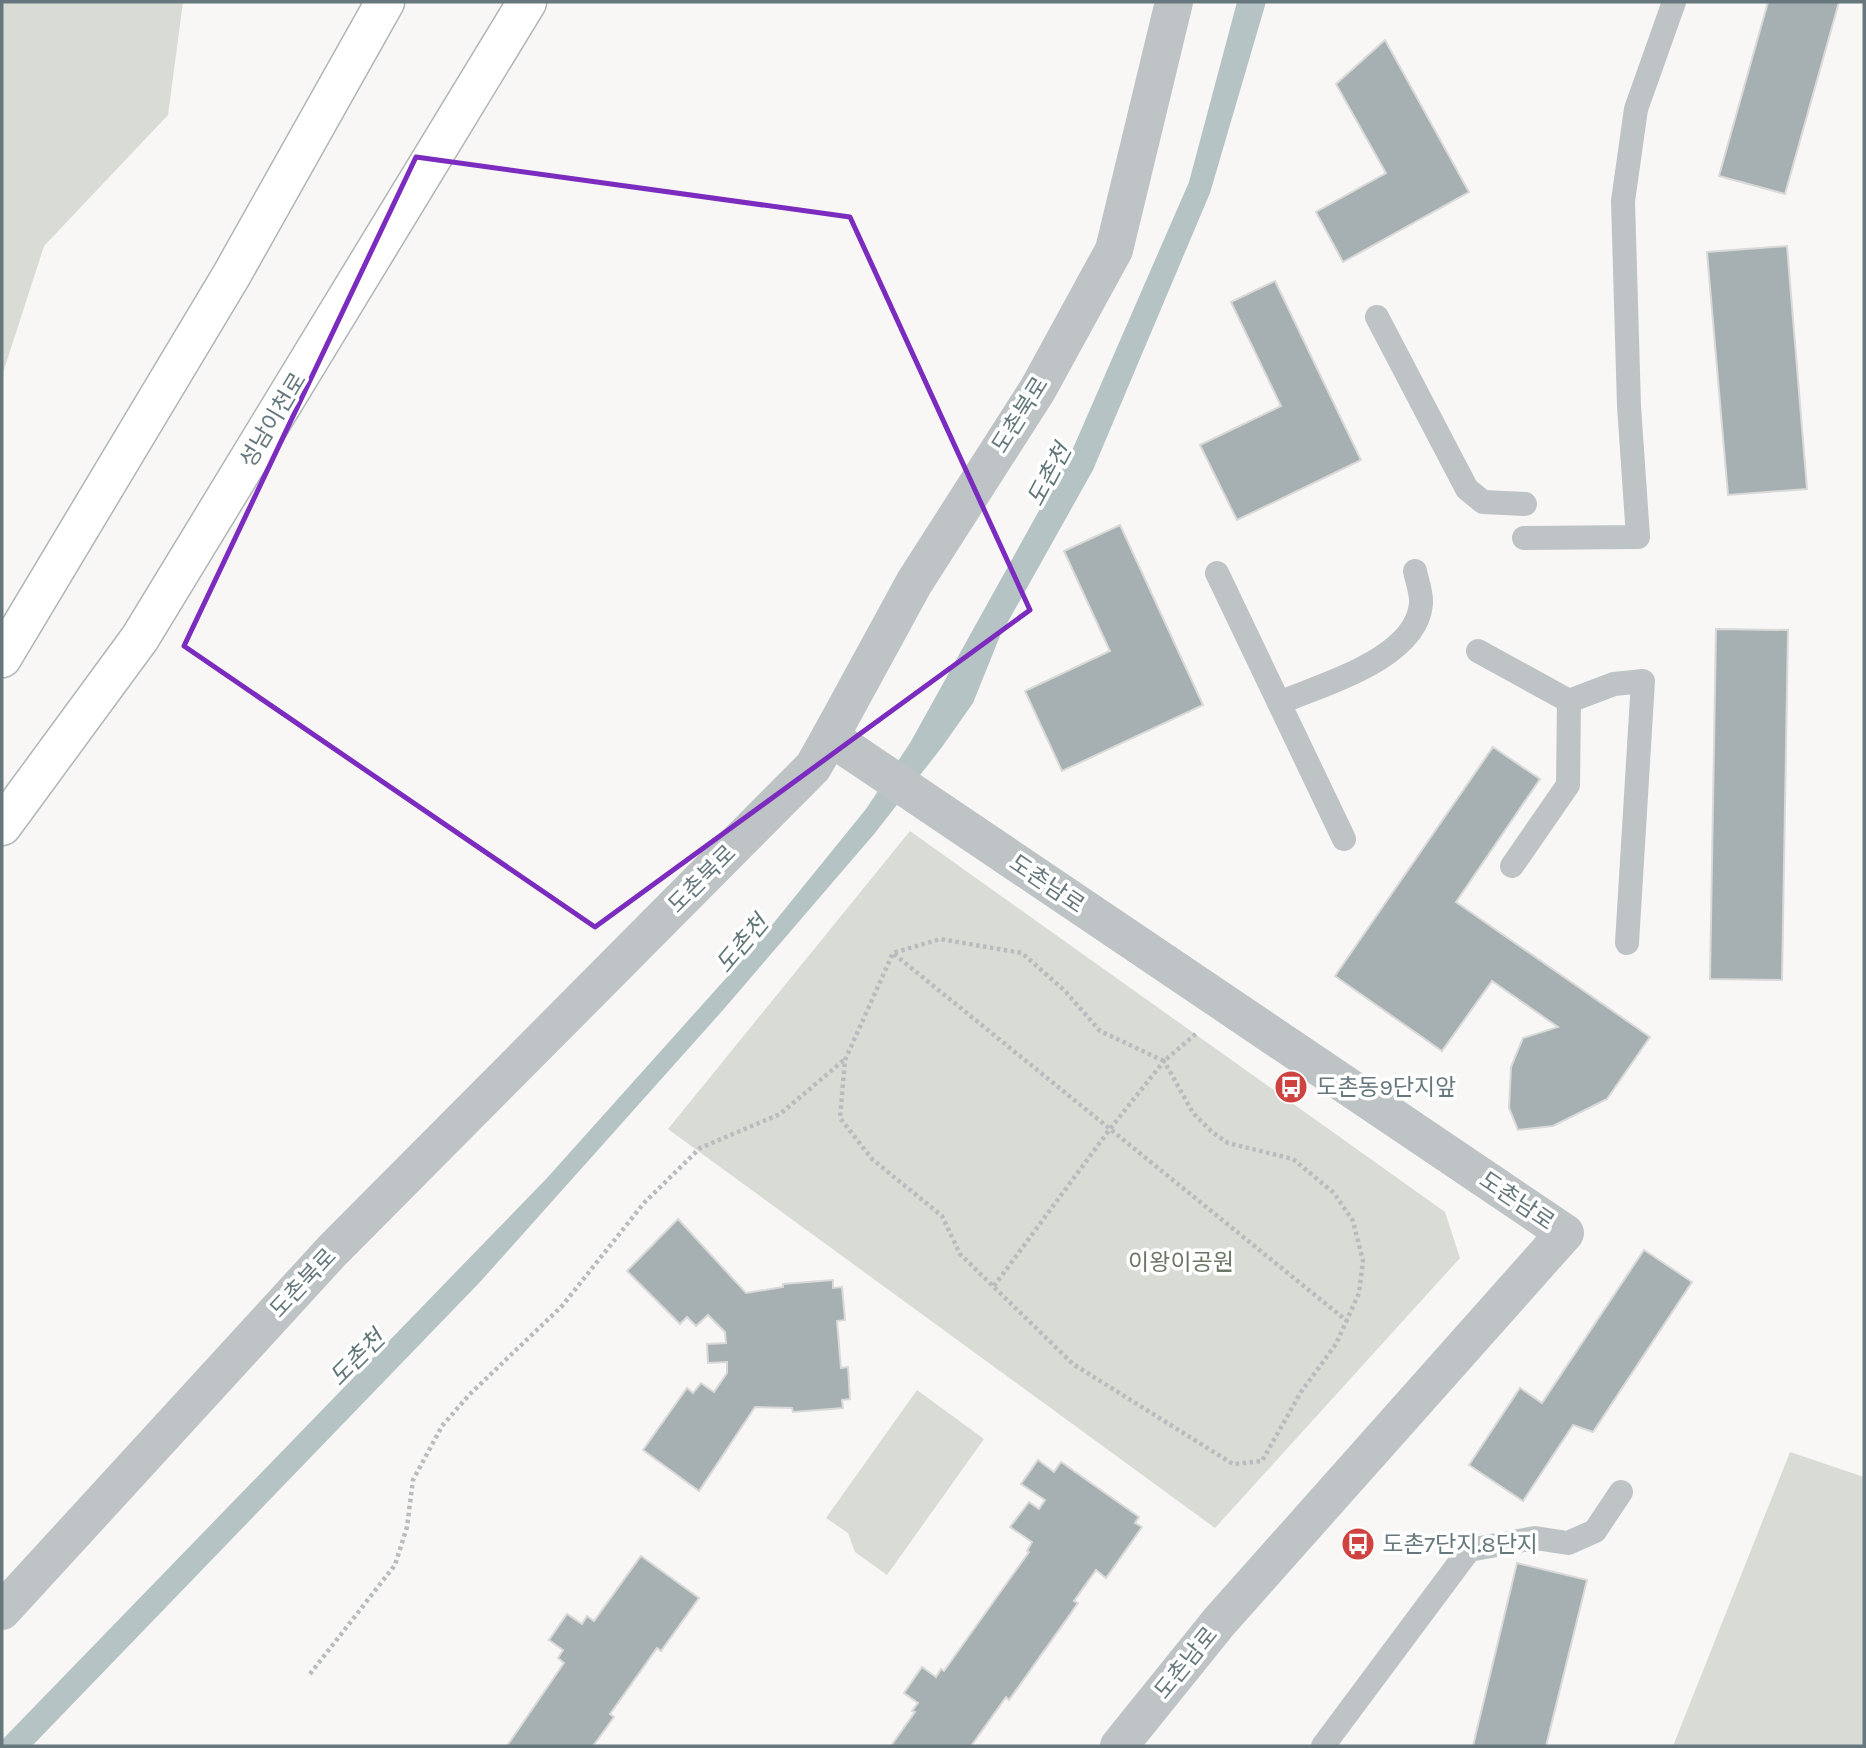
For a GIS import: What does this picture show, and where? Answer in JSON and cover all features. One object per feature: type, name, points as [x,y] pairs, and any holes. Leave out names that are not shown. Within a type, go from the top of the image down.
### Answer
[{"type":"highway","points":[[2,658],[231,276],[385,2]]},
{"type":"highway","name":"성남이천로","points":[[2,826],[141,638],[527,2]]},
{"type":"street","name":"도촌북로","points":[[2,1611],[331,1252],[813,767],[840,744],[914,583],[1038,389],[1114,250],[1174,2]]},
{"type":"street","name":"도촌남로","points":[[840,744],[1565,1233],[1219,1622],[1119,1746]]},
{"type":"lane","points":[[1524,538],[1638,537],[1629,406],[1623,201],[1636,108],[1674,2]]},
{"type":"lane","points":[[1377,317],[1466,489],[1483,502],[1525,504]]},
{"type":"lane","points":[[1279,703],[1379,660],[1397,646],[1415,627],[1422,602],[1415,571]]},
{"type":"lane","points":[[1217,573],[1345,839]]},
{"type":"lane","points":[[1478,651],[1569,701],[1614,684],[1643,681],[1627,943]]},
{"type":"lane","points":[[1513,866],[1568,785],[1569,701]]},
{"type":"lane","points":[[1327,1745],[1469,1550],[1535,1538],[1568,1543],[1595,1531],[1621,1492]]},
{"type":"path","points":[[940,939],[1022,953],[1065,991],[1100,1031],[1164,1061],[1193,1113],[1212,1132],[1228,1143],[1293,1159],[1334,1193],[1353,1221],[1363,1261],[1359,1293],[1336,1343],[1301,1392],[1262,1461],[1233,1464],[1073,1364],[960,1254],[942,1216],[911,1187],[872,1159],[840,1118],[845,1060],[893,953],[940,939]]},
{"type":"path","points":[[893,953],[1347,1321]]},
{"type":"path","points":[[994,1286],[1164,1061],[1228,1006]]},
{"type":"path","points":[[310,1674],[394,1565],[407,1527],[413,1480],[442,1426],[469,1395],[562,1306],[645,1203],[700,1148],[780,1114],[845,1060]]},
{"type":"highlighted area","points":[[416,157],[850,217],[1030,610],[595,927],[184,646]]},
{"type":"green space","points":[[2,2],[183,2],[168,115],[44,246],[2,376]]},
{"type":"green space","name":"이왕이공원","points":[[910,831],[1445,1212],[1460,1258],[1215,1528],[668,1129]]},
{"type":"green space","points":[[917,1390],[984,1439],[887,1575],[855,1552],[848,1533],[826,1518]]},
{"type":"green space","points":[[1790,1452],[1864,1477],[1864,1746],[1673,1746]]},
{"type":"shaded area","points":[[1237,2],[1266,2],[1210,193],[1093,470],[1000,636],[973,703],[942,747],[875,833],[723,1010],[480,1282],[32,1746],[2,1746],[2,1740],[547,1178],[754,947],[866,809],[910,743],[1071,453],[1189,182]]},
{"type":"building","points":[[1768,2],[1839,2],[1785,194],[1719,176]]},
{"type":"building","points":[[1385,40],[1469,192],[1343,262],[1316,212],[1386,173],[1336,84]]},
{"type":"building","points":[[1787,246],[1807,489],[1728,495],[1707,252]]},
{"type":"building","points":[[1275,281],[1361,460],[1237,520],[1200,445],[1281,406],[1231,302]]},
{"type":"building","points":[[1120,525],[1203,705],[1062,771],[1025,691],[1110,651],[1064,551]]},
{"type":"building","points":[[1716,629],[1788,630],[1782,980],[1710,979]]},
{"type":"building","points":[[1493,747],[1540,779],[1456,902],[1650,1037],[1607,1099],[1553,1126],[1518,1130],[1509,1108],[1511,1067],[1523,1038],[1558,1027],[1492,981],[1442,1051],[1335,976]]},
{"type":"building","points":[[678,1219],[746,1293],[783,1287],[783,1284],[833,1280],[833,1288],[842,1287],[845,1320],[837,1321],[841,1368],[848,1367],[850,1399],[842,1400],[843,1408],[793,1412],[792,1408],[755,1407],[699,1491],[643,1450],[687,1388],[693,1393],[701,1383],[714,1392],[727,1373],[727,1362],[708,1363],[707,1344],[726,1343],[725,1332],[708,1315],[696,1326],[687,1317],[680,1324],[627,1271]]},
{"type":"building","points":[[1644,1250],[1692,1282],[1593,1432],[1573,1425],[1523,1501],[1469,1465],[1520,1388],[1542,1403]]},
{"type":"building","points":[[1038,1460],[1054,1472],[1061,1462],[1139,1517],[1135,1523],[1142,1527],[1106,1578],[1096,1570],[1074,1601],[1078,1603],[1009,1700],[1006,1697],[971,1746],[891,1746],[915,1712],[912,1711],[918,1703],[904,1693],[922,1667],[936,1677],[941,1669],[944,1671],[1029,1552],[1027,1551],[1032,1542],[1010,1527],[1029,1502],[1039,1509],[1045,1500],[1021,1484]]},
{"type":"building","points":[[641,1556],[699,1598],[661,1651],[657,1648],[610,1714],[614,1717],[593,1746],[507,1746],[564,1663],[558,1658],[563,1650],[549,1640],[567,1614],[582,1624],[587,1616],[594,1621]]},
{"type":"building","points":[[1517,1563],[1587,1580],[1546,1746],[1473,1746]]},
{"type":"place","name":"도촌동9단지앞","points":[[1291,1087]]},
{"type":"place","name":"도촌7단지.8단지","points":[[1358,1544]]},
{"type":"water label","name":"도촌천","points":[[1049,475]]},
{"type":"water label","name":"도촌천","points":[[742,944]]},
{"type":"water label","name":"도촌천","points":[[357,1358]]}]
